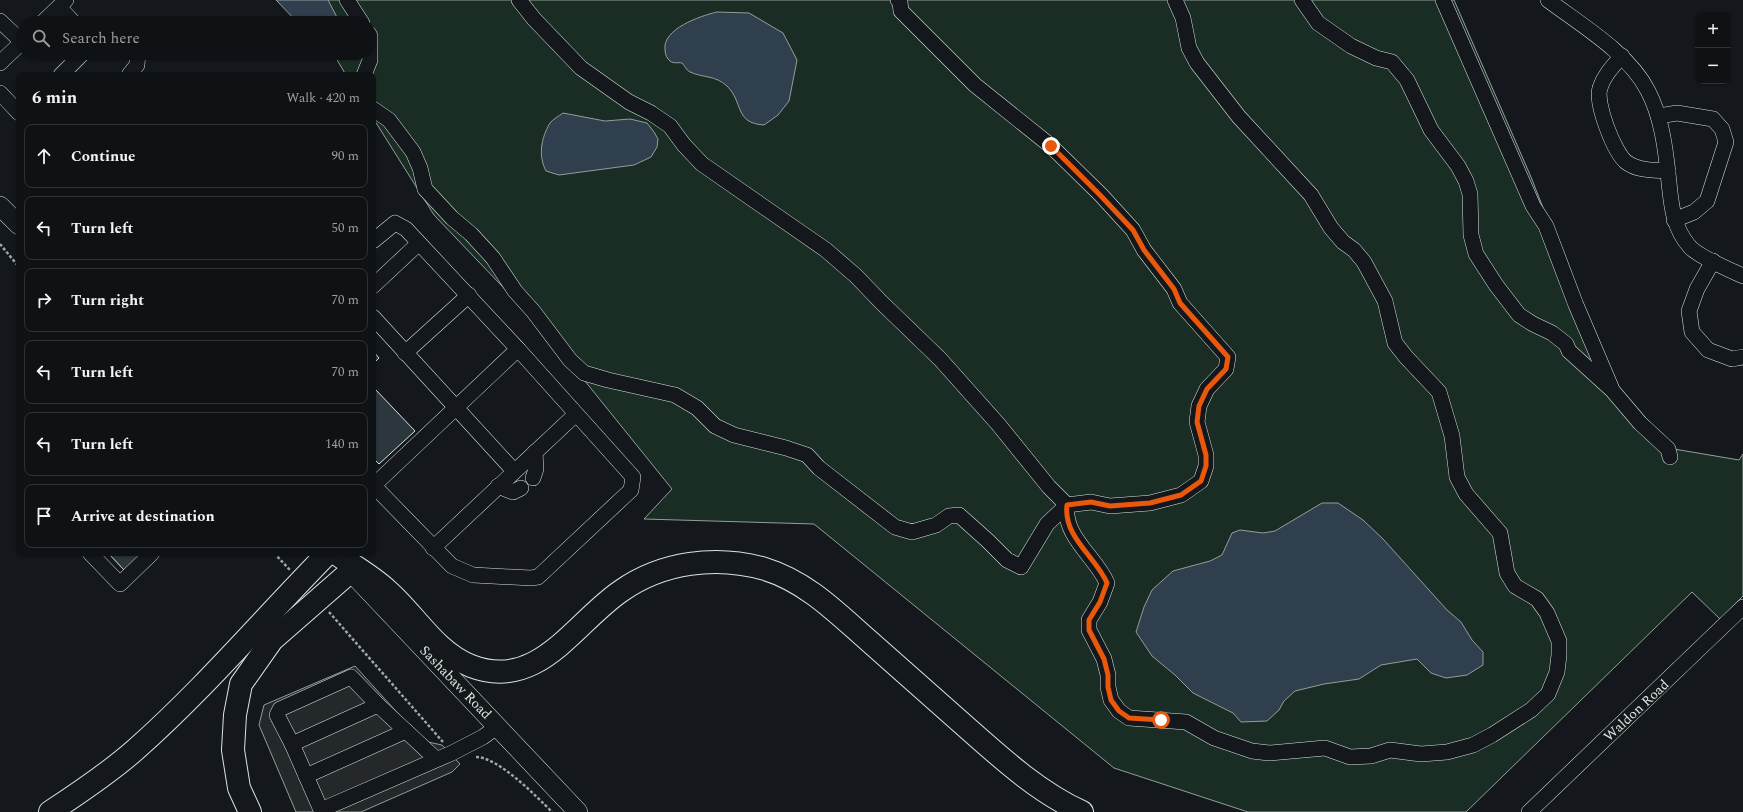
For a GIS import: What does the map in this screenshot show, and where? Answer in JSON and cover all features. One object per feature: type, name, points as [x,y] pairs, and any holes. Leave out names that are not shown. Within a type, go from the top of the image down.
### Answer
[{"type":"highway","points":[[50,812],[88,787],[135,750],[197,691],[325,556]]},
{"type":"highway","points":[[338,556],[386,589],[448,653],[470,665],[487,670],[499,671],[522,668],[543,658],[564,642],[612,597],[634,583],[657,572],[690,563],[706,562],[732,562],[765,569],[792,580],[826,603],[994,751],[1052,795],[1082,812]]},
{"type":"highway","points":[[250,812],[239,788],[232,750],[235,715],[242,684],[272,640],[351,571]]},
{"type":"main road","points":[[0,206],[16,222]]},
{"type":"main road","name":"Sashabaw Road","points":[[337,556],[578,812]]},
{"type":"street","points":[[348,0],[358,16]]},
{"type":"street","points":[[519,0],[534,19],[581,68],[629,102],[651,113],[670,126],[684,145],[702,164],[826,250],[856,276],[940,359],[998,424],[1049,487],[1067,505]]},
{"type":"street","points":[[1067,505],[1066,514],[1078,541],[1085,553],[1102,572],[1107,583],[1100,602],[1089,620],[1089,630],[1104,659],[1108,675],[1108,687],[1111,700],[1119,711],[1129,718],[1186,722],[1214,738],[1252,751],[1269,753],[1325,748],[1350,757],[1372,756],[1390,750],[1421,754],[1447,752],[1472,744],[1492,735],[1531,710],[1548,694],[1557,672],[1559,640],[1547,613],[1537,599],[1515,586],[1507,572],[1500,533],[1466,494],[1457,477],[1452,436],[1439,392],[1394,343],[1385,301],[1364,262],[1354,250],[1343,242],[1330,228],[1311,195],[1239,117],[1197,63],[1189,48],[1183,18],[1175,0]]},
{"type":"street","points":[[1302,0],[1318,23],[1334,35],[1376,58],[1392,62],[1407,80],[1431,130],[1458,166],[1466,181],[1470,194],[1471,235],[1476,254],[1496,285],[1519,315],[1557,336],[1566,344],[1569,351],[1612,390],[1640,423],[1668,449],[1670,456]]},
{"type":"street","points":[[1443,0],[1533,206],[1546,226],[1576,305],[1612,390]]},
{"type":"street","points":[[1548,0],[1566,5],[1622,56],[1648,90],[1659,116],[1674,220],[1690,247],[1713,261],[1743,276]]},
{"type":"street","points":[[376,111],[388,120],[413,152],[420,168],[425,189],[493,258],[515,291],[533,311],[570,360],[584,372],[608,380],[675,395],[697,408],[715,426],[734,434],[807,455],[819,468],[895,527],[912,532],[936,525],[949,516],[959,515],[988,541],[1006,560],[1021,567],[1046,524],[1067,505],[1091,502],[1110,506],[1150,503],[1181,495],[1201,481],[1206,466],[1206,455],[1197,422],[1199,406],[1207,389],[1226,369],[1228,357],[1180,303],[1174,289],[1144,250],[1133,230],[1051,146],[974,84],[901,11],[900,1]]},
{"type":"street","points":[[50,16],[63,4],[70,16]]},
{"type":"street","points":[[0,21],[16,36]]},
{"type":"street","points":[[0,63],[16,48]]},
{"type":"street","points":[[1622,56],[1606,73],[1599,89],[1599,101],[1616,149],[1626,162],[1643,170],[1668,171]]},
{"type":"street","points":[[64,72],[76,60]]},
{"type":"street","points":[[131,72],[137,65],[137,60]]},
{"type":"street","points":[[365,72],[370,60]]},
{"type":"street","points":[[0,93],[16,110]]},
{"type":"street","points":[[1659,116],[1677,113],[1713,119],[1722,129],[1726,142],[1707,201],[1694,212],[1674,220]]},
{"type":"street","points":[[376,239],[395,223],[406,229],[420,242],[518,348],[633,477],[631,490],[538,577],[531,578],[473,575],[452,566],[376,489]]},
{"type":"street","points":[[376,283],[420,242]]},
{"type":"street","points":[[1713,261],[1697,289],[1689,311],[1692,332],[1708,350],[1732,360],[1743,357]]},
{"type":"street","points":[[405,353],[469,295]]},
{"type":"street","points":[[376,321],[514,471]]},
{"type":"street","points":[[376,483],[518,348]]},
{"type":"street","points":[[433,548],[576,414]]},
{"type":"street","points":[[533,478],[536,469],[535,452]]},
{"type":"street","points":[[498,486],[513,492],[521,488]]},
{"type":"street","points":[[93,556],[120,584],[149,556]]},
{"type":"street","name":"Waldon Road","points":[[1528,812],[1743,607]]},
{"type":"street","points":[[436,759],[378,705],[351,677],[280,708],[277,715],[292,744],[321,810],[452,753],[483,737],[498,726]]},
{"type":"street","points":[[292,744],[378,705]]},
{"type":"street","points":[[306,776],[406,731]]},
{"type":"path","points":[[0,244],[16,263]]},
{"type":"path","points":[[277,556],[294,574]]},
{"type":"path","points":[[329,612],[460,762],[477,757],[493,762],[503,768],[552,812]]},
{"type":"green space","points":[[299,0],[1454,0],[1531,177],[1610,379],[1674,449],[1739,460],[1743,454],[1743,596],[1720,619],[1692,592],[1466,812],[1248,812],[1114,768],[814,524],[644,519],[672,489],[543,329],[434,215],[376,123],[376,72],[344,72],[337,60],[376,60],[376,16],[309,16]]},
{"type":"shaded area","points":[[355,666],[423,741],[442,745],[460,764],[452,772],[361,812],[296,812],[259,725],[264,705]]},
{"type":"water","points":[[276,0],[328,0],[336,16],[291,16]]},
{"type":"water","points":[[717,12],[749,13],[783,33],[797,60],[789,101],[778,115],[764,125],[754,123],[744,116],[732,92],[722,82],[690,72],[682,63],[674,63],[666,56],[666,43],[669,36],[692,20]]},
{"type":"water","points":[[563,113],[605,121],[630,119],[647,123],[658,139],[657,147],[651,157],[634,165],[559,175],[546,171],[541,153],[544,135],[550,123]]},
{"type":"water","points":[[1322,503],[1338,503],[1363,520],[1383,539],[1447,610],[1461,622],[1472,640],[1483,652],[1483,665],[1467,675],[1446,678],[1431,673],[1417,659],[1381,665],[1359,679],[1324,684],[1295,691],[1284,701],[1279,710],[1267,721],[1241,722],[1233,713],[1193,693],[1175,675],[1152,656],[1136,632],[1144,607],[1152,590],[1173,571],[1210,561],[1222,555],[1232,533],[1240,530],[1263,533],[1275,531]]},
{"type":"building","points":[[376,390],[415,431],[379,464],[376,461]]},
{"type":"building","points":[[111,556],[141,556],[125,571]]},
{"type":"route","points":[[1051,146],[1133,230],[1144,250],[1174,289],[1180,303],[1228,357],[1226,369],[1207,389],[1199,406],[1197,422],[1206,455],[1206,466],[1201,481],[1181,495],[1150,503],[1110,506],[1091,502],[1067,505],[1066,514],[1078,541],[1085,553],[1102,572],[1107,583],[1100,602],[1089,620],[1089,630],[1104,659],[1108,675],[1108,687],[1111,700],[1119,711],[1129,718],[1161,720]]}]
